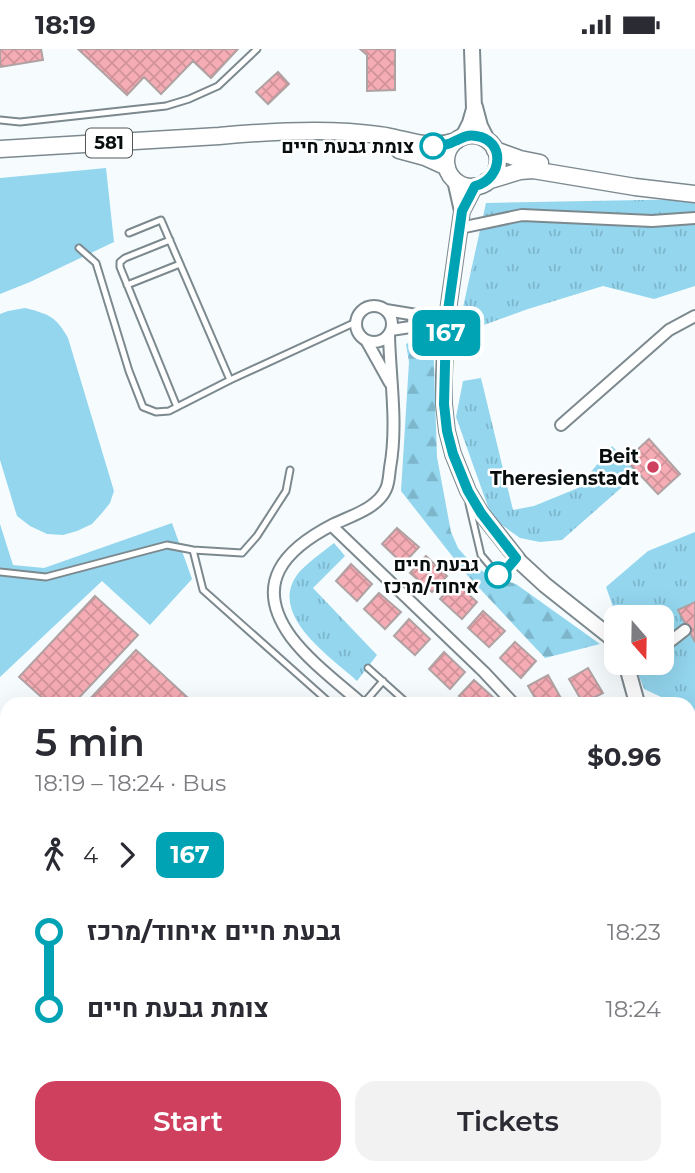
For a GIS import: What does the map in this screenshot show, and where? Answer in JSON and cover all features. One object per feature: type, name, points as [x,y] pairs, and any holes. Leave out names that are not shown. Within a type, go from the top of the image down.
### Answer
[{"type":"main road","name":"581","points":[[219,137],[321,131],[386,136],[438,146],[475,135],[520,159],[695,187]]},
{"type":"main road","name":"581","points":[[0,149],[219,137],[286,137],[384,146],[425,157],[466,186],[481,184]]},
{"type":"main road","points":[[451,174],[448,151],[459,139]]},
{"type":"main road","points":[[481,184],[494,175],[497,167],[498,158],[491,145]]},
{"type":"main road","points":[[481,184],[520,171],[533,170],[658,191],[695,194]]},
{"type":"street","points":[[459,139],[473,115],[474,49]]},
{"type":"street","points":[[474,102],[480,126],[491,145]]},
{"type":"street","points":[[451,174],[462,211],[447,322],[444,404],[453,454],[464,484],[481,513],[516,558],[604,632]]},
{"type":"street","points":[[462,211],[481,184]]},
{"type":"street","points":[[460,228],[522,215],[652,221],[695,218]]},
{"type":"street","points":[[392,385],[366,340],[359,334],[356,322],[360,312],[370,306],[376,306],[447,322]]},
{"type":"street","points":[[356,697],[292,637],[278,614],[274,587],[281,564],[299,546],[379,500],[387,488],[394,449],[394,412],[391,320],[386,310]]},
{"type":"street","points":[[561,425],[669,330],[695,316]]},
{"type":"street","points":[[366,340],[380,341],[390,332],[447,322]]},
{"type":"street","points":[[332,526],[507,697]]},
{"type":"street","points":[[674,639],[685,630]]},
{"type":"street","points":[[633,675],[636,697]]},
{"type":"lane","points":[[0,120],[20,122],[166,106],[218,86],[257,49]]},
{"type":"lane","points":[[130,233],[161,219],[230,380]]},
{"type":"lane","points":[[170,240],[125,258],[120,262],[120,267],[177,407]]},
{"type":"lane","points":[[79,248],[96,263],[129,370],[144,407],[156,412],[169,411],[356,322]]},
{"type":"lane","points":[[127,285],[180,264]]},
{"type":"lane","points":[[0,572],[46,577],[167,545],[193,550],[242,553],[257,536],[286,491],[290,470]]},
{"type":"lane","points":[[464,484],[481,555],[498,575],[516,558]]},
{"type":"lane","points":[[193,550],[203,590],[323,697]]},
{"type":"lane","points":[[368,668],[400,697]]},
{"type":"lane","points":[[368,697],[383,681]]},
{"type":"green space","points":[[106,168],[114,242],[0,294],[0,178]]},
{"type":"green space","points":[[695,199],[695,286],[654,299],[603,286],[481,326],[458,330],[486,203]]},
{"type":"green space","points":[[25,308],[51,317],[68,338],[114,491],[110,503],[92,524],[63,535],[47,534],[17,516],[0,460],[0,314]]},
{"type":"green space","points":[[426,334],[433,335],[437,457],[451,532],[458,548],[472,564],[488,575],[516,584],[600,644],[545,658],[467,575],[401,491],[409,362],[406,344]]},
{"type":"green space","points":[[481,378],[513,510],[534,506],[578,488],[612,446],[638,473],[562,540],[540,542],[520,538],[492,518],[456,417],[463,381]]},
{"type":"green space","points":[[172,523],[192,579],[150,625],[102,581],[0,677],[0,524],[13,565],[44,568]]},
{"type":"green space","points":[[695,532],[695,697],[661,697],[644,689],[639,675],[674,675],[674,605],[612,605],[606,587],[648,551]]},
{"type":"green space","points":[[334,543],[345,556],[313,588],[377,655],[357,681],[306,634],[290,605],[290,590],[297,575]]},
{"type":"building","points":[[0,49],[41,49],[43,60],[0,67]]},
{"type":"building","points":[[78,49],[238,49],[211,78],[193,61],[161,94],[144,77],[127,95]]},
{"type":"building","points":[[360,49],[395,49],[395,90],[367,91],[367,55]]},
{"type":"building","points":[[278,72],[289,84],[268,104],[256,92]]},
{"type":"building","name":"Beit Theresienstadt","points":[[649,439],[680,474],[658,494],[626,460]]},
{"type":"building","points":[[397,528],[419,547],[403,564],[382,544]]},
{"type":"building","points":[[426,556],[447,576],[432,592],[410,573]]},
{"type":"building","points":[[351,564],[372,584],[357,601],[336,581]]},
{"type":"building","points":[[455,582],[477,602],[462,619],[440,599]]},
{"type":"building","points":[[379,593],[401,612],[385,629],[364,609]]},
{"type":"building","points":[[95,596],[138,635],[80,697],[41,697],[19,677]]},
{"type":"building","points":[[695,602],[695,642],[678,610]]},
{"type":"building","points":[[483,611],[505,631],[489,647],[468,628]]},
{"type":"building","points":[[409,619],[430,639],[415,655],[394,636]]},
{"type":"building","points":[[515,642],[536,661],[521,678],[500,658]]},
{"type":"building","points":[[136,650],[187,697],[92,697]]},
{"type":"building","points":[[444,652],[465,672],[450,689],[429,669]]},
{"type":"building","points":[[588,668],[603,693],[595,697],[580,697],[569,679]]},
{"type":"building","points":[[548,675],[560,697],[534,697],[528,686]]},
{"type":"building","points":[[474,680],[493,697],[460,697]]},
{"type":"bus line","name":"167","points":[[433,146],[475,135],[493,146],[498,158],[494,175],[475,186],[462,211],[446,325],[444,404],[453,454],[468,491],[481,513],[516,558],[498,575]]},
{"type":"place","name":"צומת גבעת חיים","points":[[433,146]]},
{"type":"place","name":"Beit Theresienstadt","points":[[653,467]]},
{"type":"place","name":"גבעת חיים איחוד/מרכז","points":[[498,575]]}]
